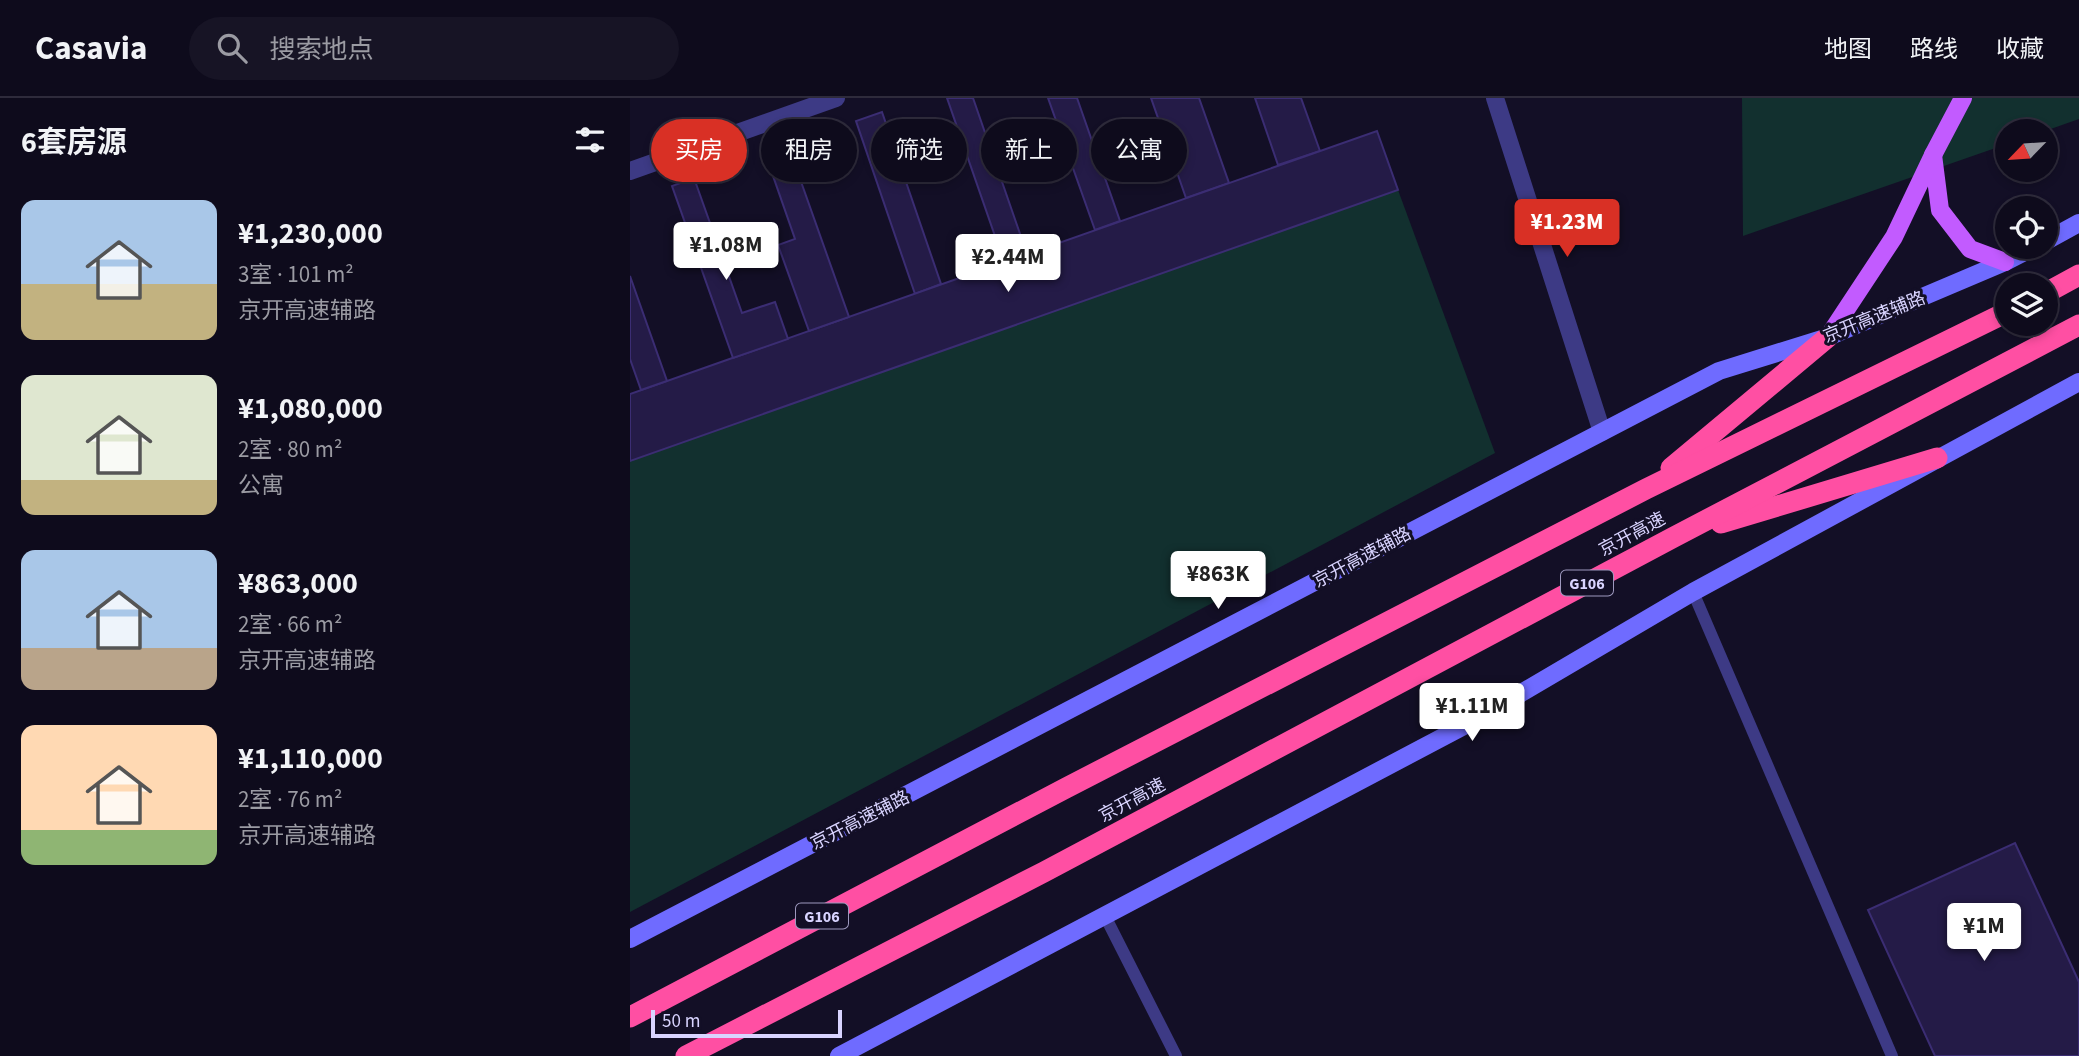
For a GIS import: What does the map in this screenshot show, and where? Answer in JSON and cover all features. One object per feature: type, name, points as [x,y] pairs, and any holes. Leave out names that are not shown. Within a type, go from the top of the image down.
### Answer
[{"type":"highway","points":[[2058,286],[2079,275]]},
{"type":"highway","name":"京开高速","points":[[1066,788],[1602,511],[1995,318]]},
{"type":"highway","name":"京开高速","points":[[728,1034],[1044,873],[1668,540],[2079,325]]},
{"type":"highway","points":[[1646,489],[1828,337]]},
{"type":"highway","points":[[686,1056],[1668,540],[1937,458]]},
{"type":"highway","points":[[630,1008],[1066,788]]},
{"type":"highway","name":"G106","points":[[630,1017],[1066,788]]},
{"type":"main road","points":[[1828,337],[1894,237],[1963,98]]},
{"type":"main road","points":[[1933,155],[1940,210],[1970,249],[2006,262]]},
{"type":"main road","points":[[2058,234],[2079,223]]},
{"type":"main road","name":"京开高速辅路","points":[[630,939],[1719,371],[1828,337],[2012,259]]},
{"type":"main road","points":[[839,1056],[1477,719],[1693,592],[2079,382]]},
{"type":"street","points":[[630,171],[836,98]]},
{"type":"street","points":[[1495,98],[1602,432]]},
{"type":"lane","points":[[1693,592],[1892,1056]]},
{"type":"lane","points":[[1105,916],[1176,1056]]},
{"type":"green space","points":[[1742,98],[2079,98],[2079,119],[2058,126],[2058,119],[1995,119],[1995,148],[1743,236]]},
{"type":"green space","points":[[1398,190],[1495,453],[630,912],[630,461]]},
{"type":"building","points":[[947,98],[973,98],[981,121],[981,182],[1002,182],[1027,254],[1004,262],[967,156],[967,119],[954,119]]},
{"type":"building","points":[[1048,98],[1077,98],[1091,138],[1091,182],[1106,182],[1120,221],[1095,230],[1077,179],[1077,119],[1055,119]]},
{"type":"building","points":[[1151,98],[1199,98],[1229,183],[1186,198],[1180,182],[1187,182],[1187,119],[1158,119]]},
{"type":"building","points":[[1255,98],[1301,98],[1320,151],[1278,165]]},
{"type":"building","points":[[882,112],[884,119],[871,119],[871,165],[857,124],[857,121]]},
{"type":"building","points":[[1377,131],[1398,190],[630,461],[630,394]]},
{"type":"building","points":[[695,182],[742,313],[775,302],[788,339],[733,358],[672,186]]},
{"type":"building","points":[[775,182],[801,182],[849,317],[809,331],[778,245],[795,239]]},
{"type":"building","points":[[877,182],[906,182],[941,284],[915,294]]},
{"type":"building","points":[[630,276],[667,381],[641,390],[630,359]]},
{"type":"building","points":[[2015,843],[2079,982],[2079,1056],[1935,1056],[1868,910]]}]
